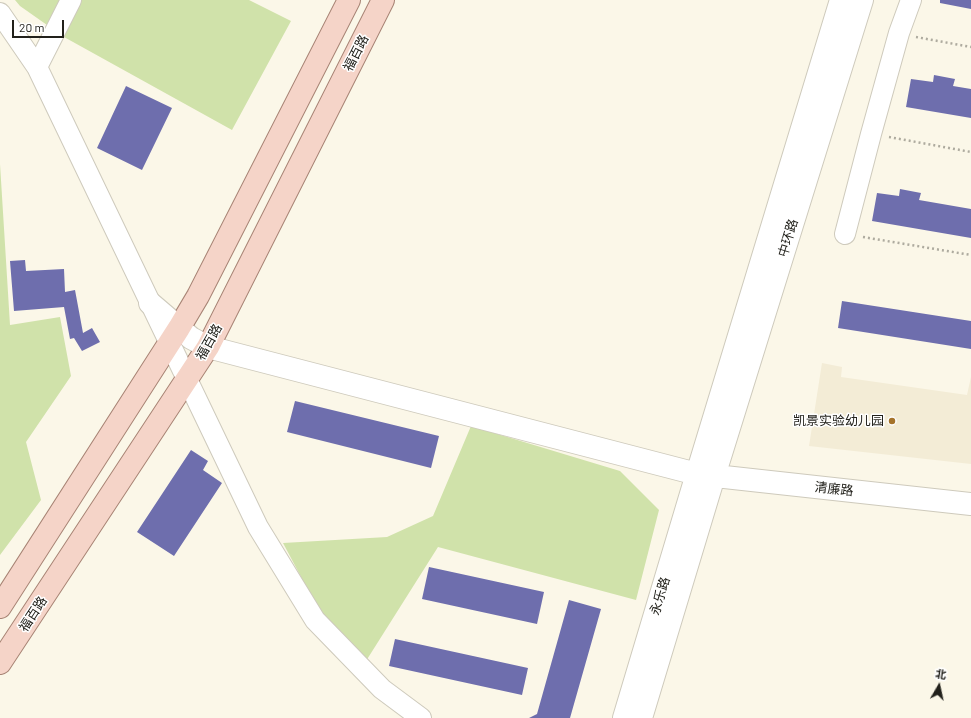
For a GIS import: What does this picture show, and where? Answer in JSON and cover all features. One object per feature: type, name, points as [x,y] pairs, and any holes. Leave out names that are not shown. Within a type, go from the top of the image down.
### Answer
[{"type":"main road","points":[[0,607],[174,336],[198,296],[349,0]]},
{"type":"main road","name":"福百路","points":[[0,663],[208,347],[382,0]]},
{"type":"street","points":[[36,67],[71,0]]},
{"type":"street","name":"中环路","points":[[705,475],[842,0]]},
{"type":"street","name":"中环路","points":[[705,475],[862,0]]},
{"type":"street","points":[[845,234],[899,33],[906,1]]},
{"type":"street","points":[[0,14],[36,67],[150,303]]},
{"type":"street","name":"清廉路","points":[[150,303],[174,336],[191,338],[208,347],[705,475],[971,504]]},
{"type":"street","points":[[174,336],[187,380],[258,527],[315,620],[382,689],[421,718]]},
{"type":"street","name":"永乐路","points":[[624,718],[705,475]]},
{"type":"street","name":"永乐路","points":[[641,718],[705,475]]},
{"type":"path","points":[[899,33],[971,47]]},
{"type":"path","points":[[871,134],[971,152]]},
{"type":"path","points":[[845,234],[971,255]]},
{"type":"shaded area","name":"凯景实验幼儿园","points":[[822,363],[842,367],[841,377],[967,395],[971,377],[971,464],[809,446]]},
{"type":"green space","points":[[15,0],[249,0],[291,21],[232,130],[64,37],[20,6]]},
{"type":"green space","points":[[0,164],[10,325],[60,317],[71,376],[26,442],[41,500],[0,555]]},
{"type":"green space","points":[[471,426],[620,471],[659,510],[636,600],[438,547],[366,661],[317,607],[283,543],[387,537],[433,516]]},
{"type":"building","points":[[940,0],[971,0],[971,9],[940,3]]},
{"type":"building","points":[[934,75],[955,79],[953,86],[971,89],[971,118],[906,107],[911,79],[933,82]]},
{"type":"building","points":[[126,86],[172,108],[142,170],[97,148]]},
{"type":"building","points":[[900,189],[921,193],[919,200],[971,209],[971,238],[872,221],[877,193],[899,196]]},
{"type":"building","points":[[25,260],[26,271],[64,269],[65,292],[75,290],[83,333],[92,328],[100,342],[82,351],[74,338],[70,339],[64,307],[14,311],[10,261]]},
{"type":"building","points":[[842,301],[971,321],[971,349],[838,328]]},
{"type":"building","points":[[295,401],[439,436],[431,468],[287,432]]},
{"type":"building","points":[[191,450],[208,461],[203,470],[222,483],[174,556],[137,532]]},
{"type":"building","points":[[429,567],[544,592],[537,624],[422,599]]},
{"type":"building","points":[[569,600],[601,609],[570,718],[529,718],[537,714]]},
{"type":"building","points":[[395,639],[528,668],[522,695],[389,666]]},
{"type":"place","name":"凯景实验幼儿园","points":[[892,421]]}]
